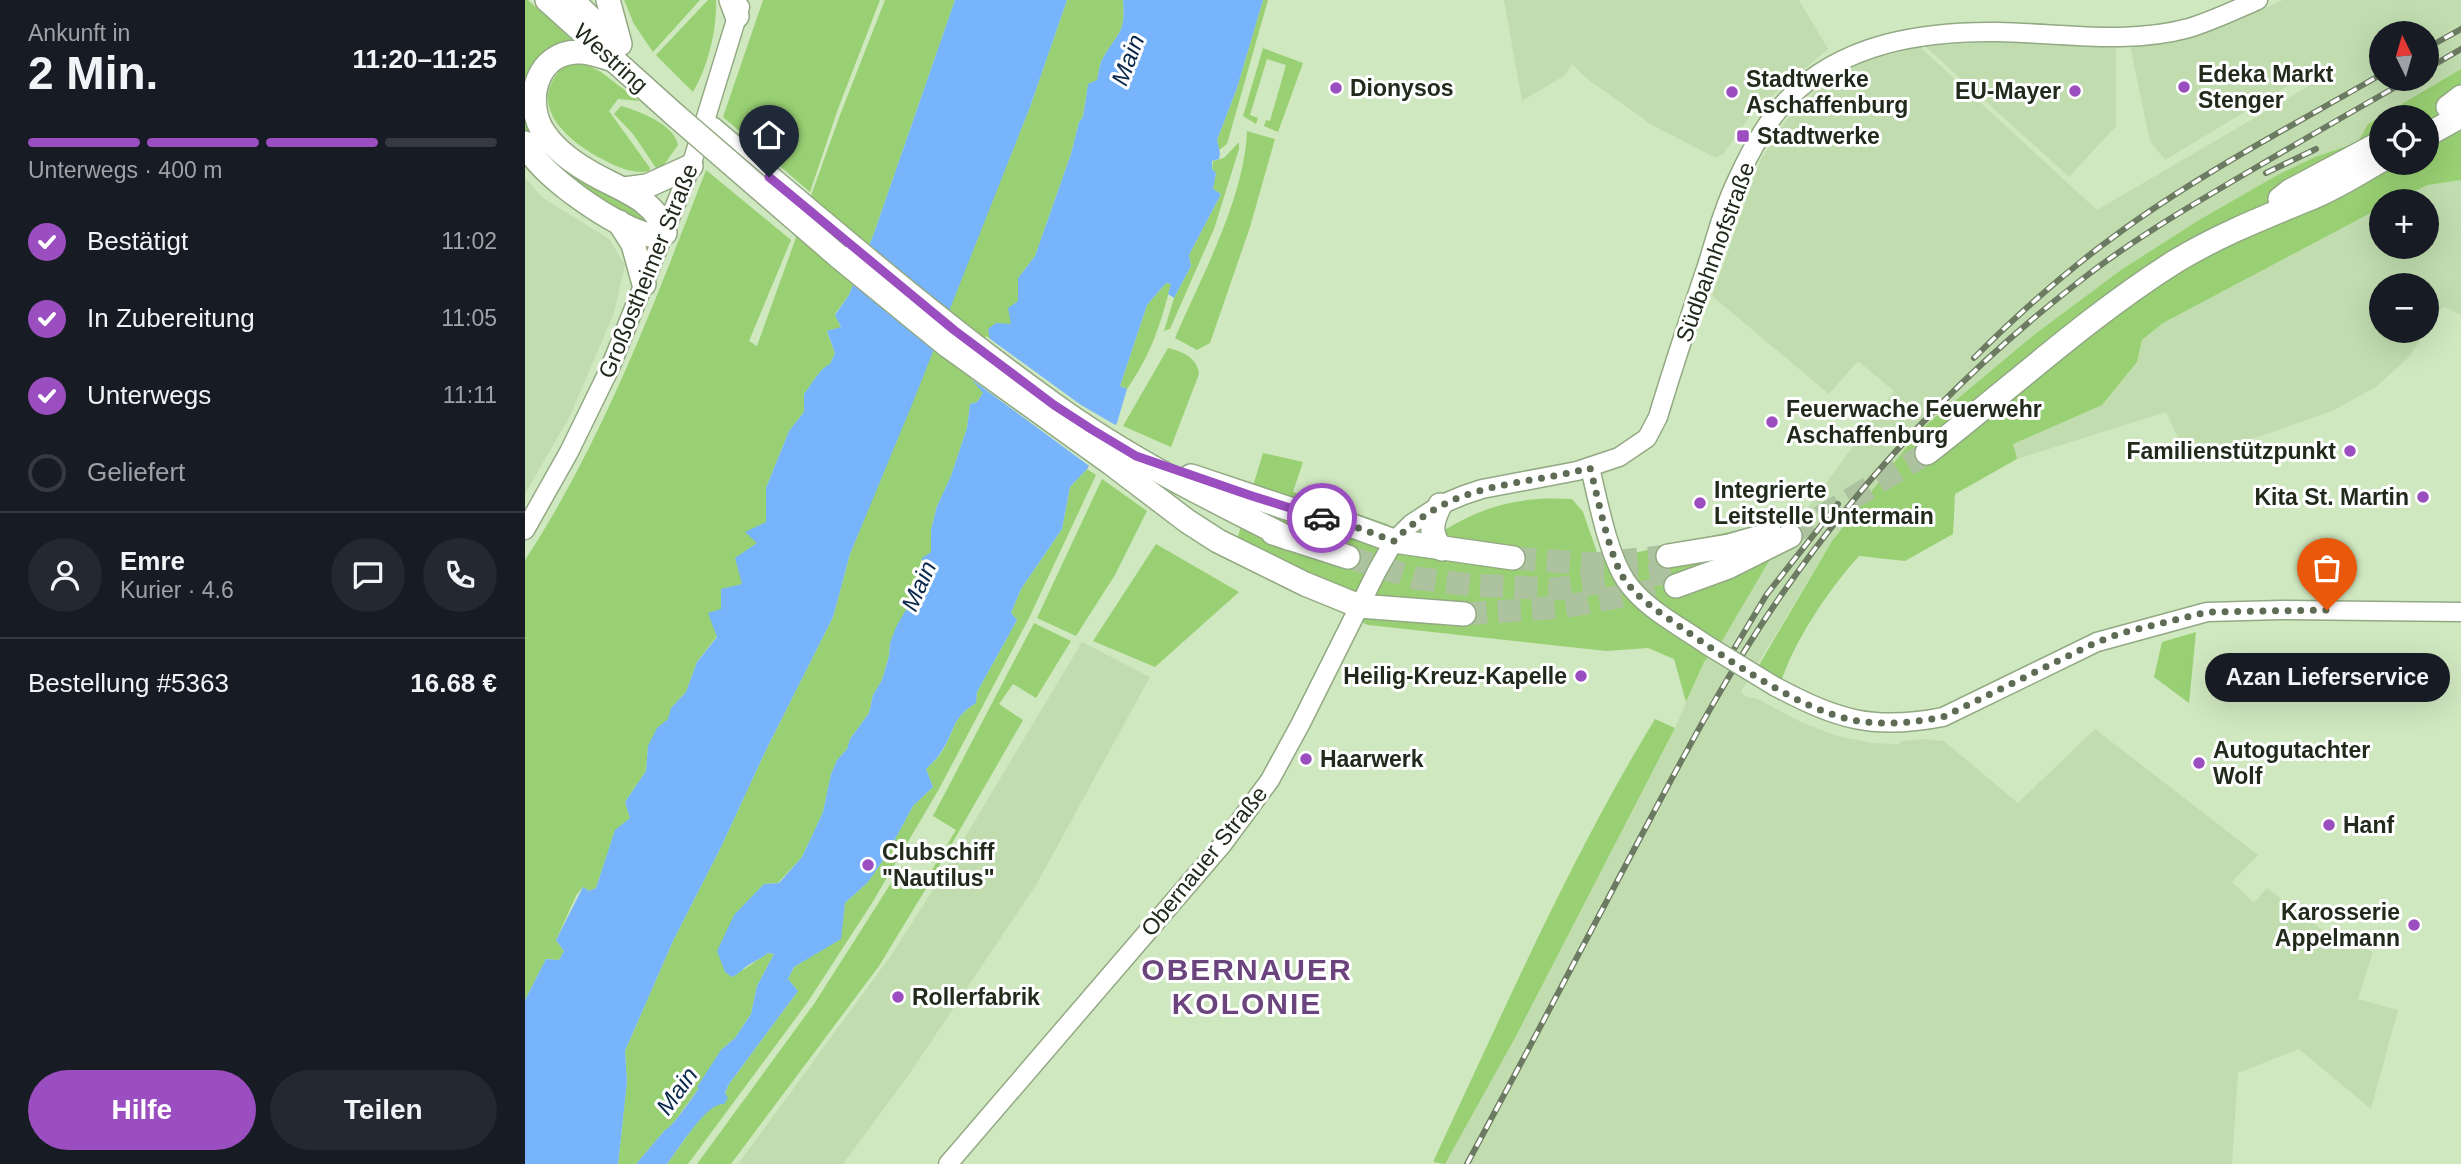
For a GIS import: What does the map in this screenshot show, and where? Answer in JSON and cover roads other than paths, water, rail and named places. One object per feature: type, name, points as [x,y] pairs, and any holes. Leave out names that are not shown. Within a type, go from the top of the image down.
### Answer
[{"type":"highway","name":"Westring","points":[[547,0],[617,53],[677,108]]},
{"type":"highway","name":"Westring","points":[[572,0],[617,53]]},
{"type":"highway","points":[[525,143],[541,167],[557,181],[619,222],[649,235],[666,233],[663,221],[657,214],[624,189],[566,157],[544,133],[533,108],[533,91],[538,74],[549,61],[562,54],[577,52],[617,53],[608,0]]},
{"type":"highway","points":[[677,108],[838,256],[948,346],[1197,528],[1249,558],[1332,597],[1359,606],[1464,614]]},
{"type":"highway","points":[[677,108],[954,330],[1054,405],[1188,487],[1288,538]]},
{"type":"highway","points":[[2439,124],[2454,111]]},
{"type":"highway","points":[[2256,219],[2290,191],[2369,149]]},
{"type":"highway","points":[[624,189],[647,186],[691,166]]},
{"type":"highway","points":[[1927,453],[2001,396],[2095,317],[2178,261],[2256,219],[2314,197],[2369,167]]},
{"type":"highway","points":[[619,222],[632,244],[645,284]]},
{"type":"highway","points":[[1136,456],[1262,500],[1329,520],[1405,537],[1442,550],[1513,558]]},
{"type":"highway","points":[[1112,464],[1250,527],[1348,557]]},
{"type":"highway","points":[[1440,505],[1432,521],[1432,534],[1442,550]]},
{"type":"highway","points":[[1672,571],[1715,561],[1789,533]]},
{"type":"street","name":"Südbahnhofstraße","points":[[1405,537],[1440,505],[1482,489],[1590,468],[1619,457],[1647,438],[1658,417],[1738,178],[1764,131],[1787,100],[1827,68],[1868,50],[1903,39],[1996,32],[2086,37],[2151,34],[2187,28],[2257,0]]},
{"type":"street","name":"Großostheimer Straße","points":[[525,530],[579,433],[610,368],[666,233],[691,166],[737,5]]},
{"type":"street","points":[[1590,468],[1617,566],[1627,583],[1651,607],[1776,687],[1846,719],[1898,723],[1943,717],[2097,642],[2207,612],[2461,612]]},
{"type":"street","name":"Obernauer Straße","points":[[948,1164],[1198,874],[1249,809],[1270,780],[1301,723],[1359,606],[1405,537]]},
{"type":"water","points":[[955,0],[1067,0],[1030,107],[850,554],[833,617],[673,941],[625,1051],[627,1082],[618,1164],[525,1164],[525,1000],[546,959],[559,960],[564,951],[556,940],[583,887],[589,891],[596,888],[615,830],[630,818],[625,802],[646,771],[648,746],[657,728],[668,719],[671,708],[686,692],[697,662],[717,637],[708,613],[721,609],[721,589],[742,584],[735,558],[757,543],[745,532],[766,522],[766,488],[789,431],[804,412],[804,394],[819,373],[830,364],[835,353],[827,331],[841,327],[835,315],[849,295],[873,236]]},
{"type":"water","name":"Main","points":[[1123,0],[1263,0],[1237,88],[1217,140],[1219,159],[1212,161],[1212,169],[1216,173],[1213,189],[1221,194],[1189,255],[1191,266],[1174,298],[1168,294],[1171,284],[1166,283],[1147,305],[1120,386],[1127,389],[1117,423],[1087,469],[1070,487],[1062,529],[1021,589],[1011,613],[1017,620],[977,692],[976,703],[957,720],[946,745],[926,769],[933,787],[913,806],[886,856],[868,882],[845,903],[841,939],[794,967],[788,979],[798,991],[729,1084],[725,1093],[728,1098],[724,1104],[717,1105],[702,1118],[667,1164],[636,1164],[682,1112],[721,1050],[735,1038],[751,1014],[757,986],[774,954],[768,953],[732,977],[725,972],[717,951],[734,915],[764,884],[779,883],[802,857],[823,812],[831,774],[837,760],[869,713],[873,695],[882,680],[896,627],[918,589],[917,575],[923,571],[922,558],[931,552],[931,530],[937,506],[951,476],[967,428],[970,404],[977,402],[983,393],[973,381],[990,340],[988,329],[996,323],[1011,324],[1008,308],[1018,301],[1018,278],[1035,256],[1071,154],[1079,122],[1083,117],[1088,84],[1097,80],[1102,60],[1122,26]]},
{"type":"tunnel","points":[[1790,533],[1927,453]]},
{"type":"tunnel","points":[[1513,558],[1593,564],[1668,556]]},
{"type":"tunnel","points":[[1348,557],[1415,578],[1471,585],[1556,589],[1671,572]]},
{"type":"tunnel","points":[[1464,614],[1563,607],[1655,590]]},
{"type":"railway","points":[[2439,41],[2461,29]]},
{"type":"railway","points":[[2439,62],[2461,49]]},
{"type":"railway","points":[[1974,358],[2060,279],[2148,213],[2246,151],[2369,81]]},
{"type":"railway","points":[[1467,1164],[1721,690],[1782,594],[1881,468],[1917,428],[1994,353],[2097,268],[2183,211],[2389,91]]},
{"type":"railway","points":[[2266,173],[2316,149]]},
{"type":"railway","points":[[1725,664],[1767,594],[1838,504]]},
{"type":"place","name":"Edeka Markt Stenger","points":[[2184,87]]},
{"type":"place","name":"Dionysos","points":[[1336,88]]},
{"type":"place","name":"EU-Mayer","points":[[2075,91]]},
{"type":"place","name":"Stadtwerke Aschaffenburg","points":[[1732,92]]},
{"type":"place","name":"Stadtwerke","points":[[1743,136]]},
{"type":"place","name":"Feuerwache Feuerwehr Aschaffenburg","points":[[1772,422]]},
{"type":"place","name":"Familienstützpunkt","points":[[2350,451]]},
{"type":"place","name":"Kita St. Martin","points":[[2423,497]]},
{"type":"place","name":"Integrierte Leitstelle Untermain","points":[[1700,503]]},
{"type":"place","name":"Azan Lieferservice","points":[[2327,610]]},
{"type":"place","name":"Heilig-Kreuz-Kapelle","points":[[1581,676]]},
{"type":"place","name":"Haarwerk","points":[[1306,759]]},
{"type":"place","name":"Autogutachter Wolf","points":[[2199,763]]},
{"type":"place","name":"Hanf","points":[[2329,825]]},
{"type":"place","name":"Clubschiff \"Nautilus\"","points":[[868,865]]},
{"type":"place","name":"Karosserie Appelmann","points":[[2414,925]]},
{"type":"place","name":"Rollerfabrik","points":[[898,997]]},
{"type":"district","name":"OBERNAUER KOLONIE","points":[[1247,988]]}]
